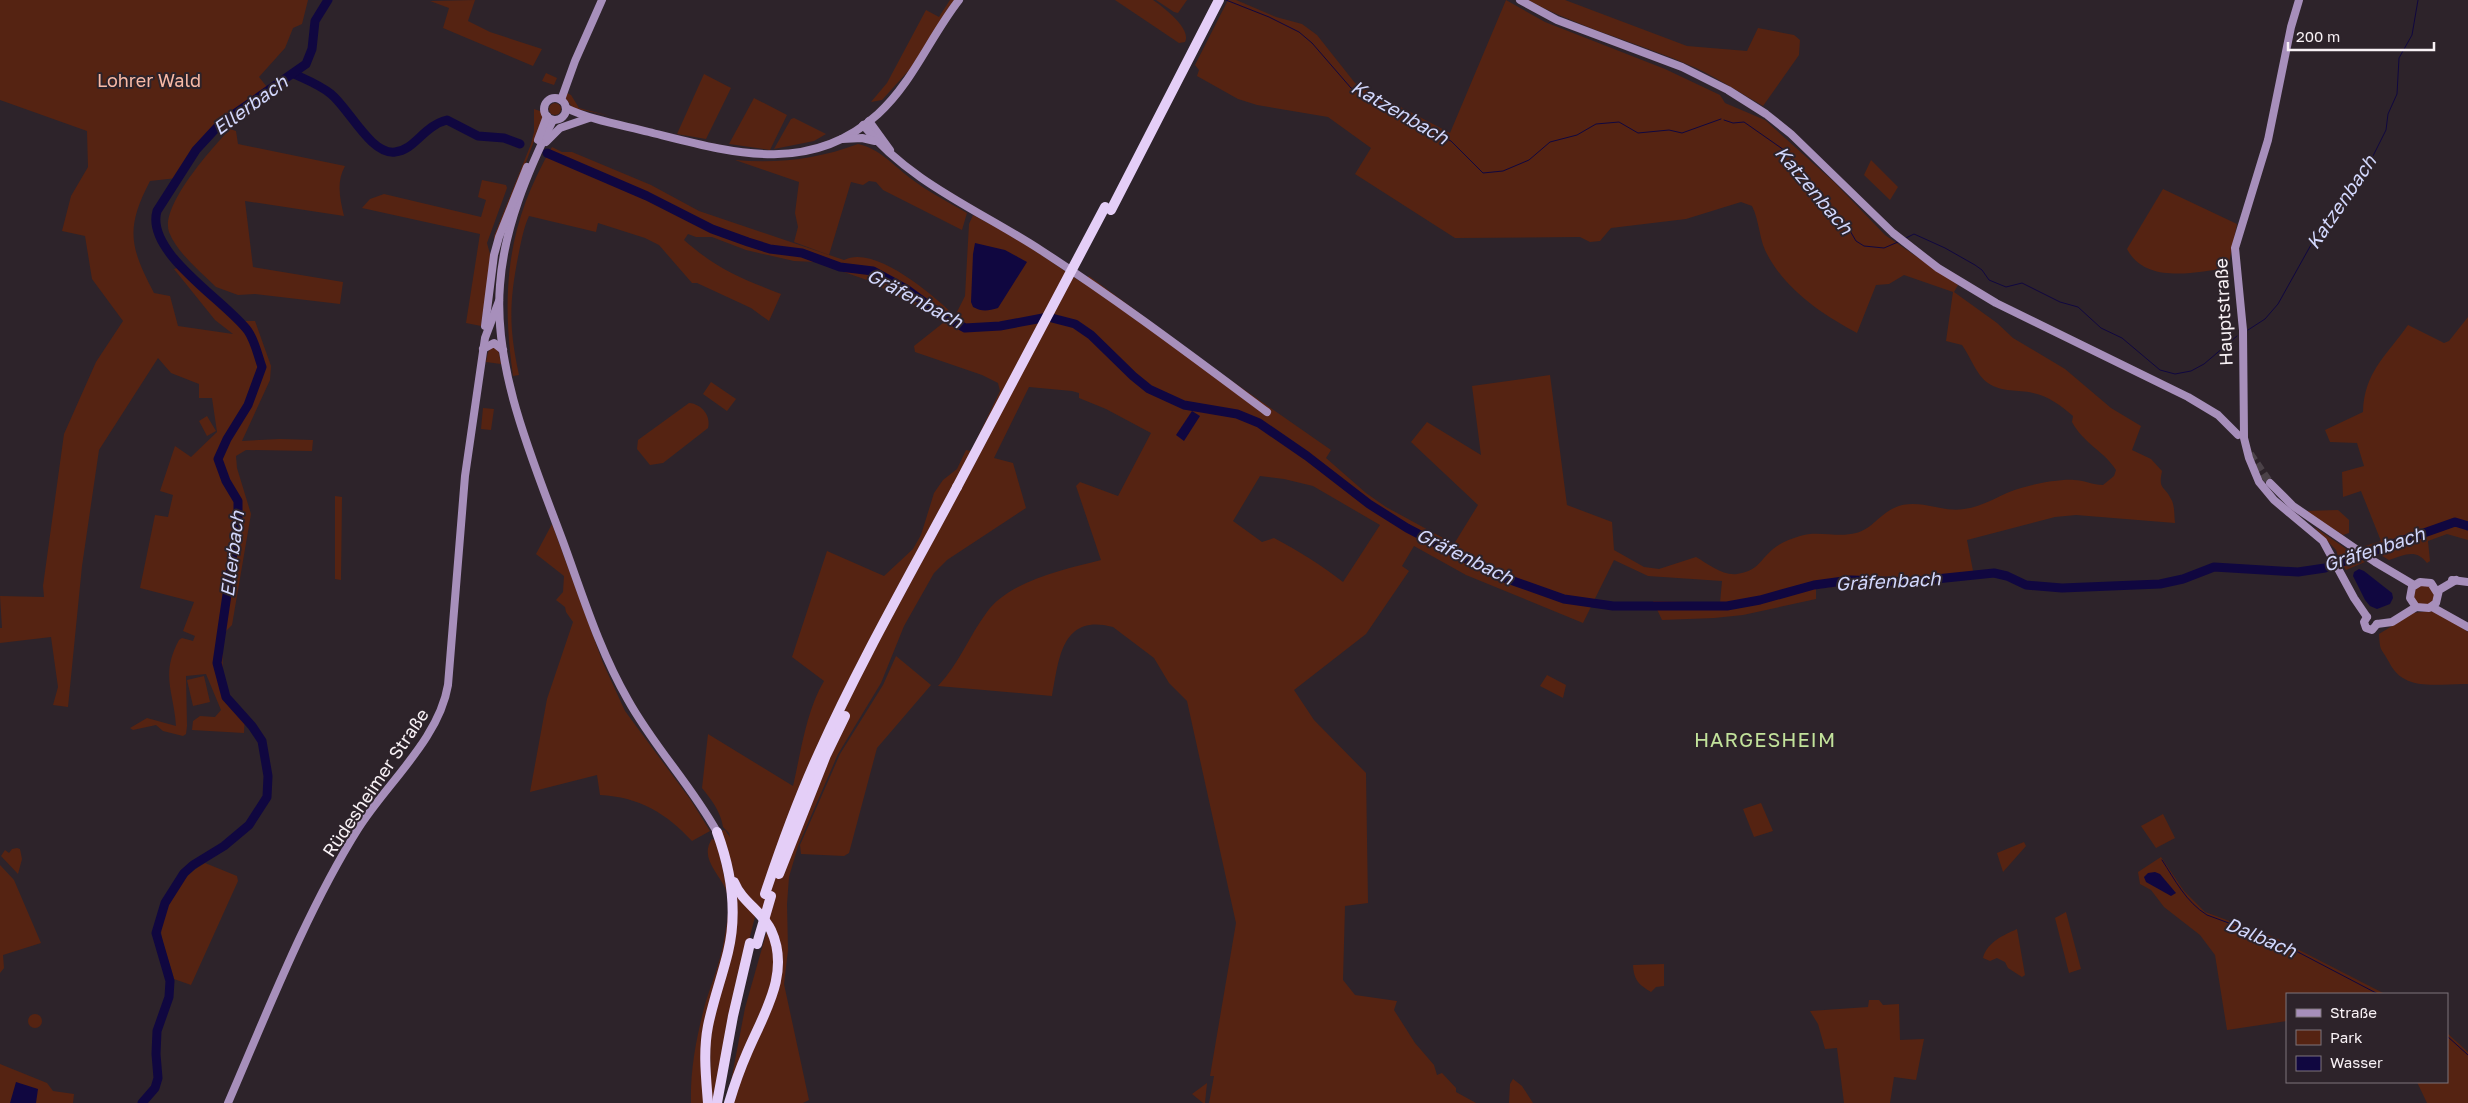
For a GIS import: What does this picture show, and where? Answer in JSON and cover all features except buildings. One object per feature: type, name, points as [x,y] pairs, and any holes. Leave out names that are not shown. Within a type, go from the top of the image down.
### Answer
[{"type":"highway","points":[[717,1103],[733,1016],[768,895],[826,754],[959,488],[1108,209],[1214,4]]},
{"type":"highway","points":[[717,832],[730,875],[738,892],[770,928],[778,954],[779,967],[772,997],[739,1072],[730,1103]]},
{"type":"highway","points":[[708,1103],[706,1041],[713,1003],[729,950],[733,907],[730,875]]},
{"type":"highway","points":[[724,1103],[754,944]]},
{"type":"main road","points":[[602,0],[557,99],[548,102],[545,106],[550,118],[528,170],[512,219],[504,256],[499,301],[503,350],[514,399],[554,515],[609,663],[644,727],[704,809],[717,832]]},
{"type":"main road","points":[[565,111],[710,148],[743,154],[789,154],[819,148],[866,123],[899,92],[959,0]]},
{"type":"main road","points":[[1520,0],[1557,20],[1682,67],[1736,95],[1791,134],[1893,233],[1951,277],[1989,299],[2196,401],[2218,415],[2238,435]]},
{"type":"main road","name":"Hauptstraße","points":[[2299,0],[2291,27],[2268,140],[2235,248],[2243,330],[2242,424],[2248,458],[2259,482],[2274,500],[2323,541],[2339,572],[2367,617],[2374,617],[2377,624],[2392,622],[2413,604]]},
{"type":"main road","points":[[557,99],[565,111],[603,120]]},
{"type":"main road","points":[[550,118],[559,119],[565,111]]},
{"type":"main road","points":[[512,219],[524,188],[528,170],[552,133],[568,124],[589,118]]},
{"type":"main road","points":[[866,123],[876,141],[904,165],[952,198],[1040,249],[1082,277],[1267,412]]},
{"type":"main road","points":[[866,123],[904,165]]},
{"type":"main road","points":[[837,140],[862,138],[876,141]]},
{"type":"main road","name":"Rüdesheimer Straße","points":[[228,1103],[283,976],[340,861],[358,829],[429,733],[444,703],[449,677],[465,476],[485,338],[494,256],[504,220],[528,170]]},
{"type":"main road","name":"Rüdesheimer Straße","points":[[485,338],[499,301]]},
{"type":"main road","points":[[483,349],[494,344],[503,350]]},
{"type":"main road","points":[[2270,483],[2293,506],[2412,588],[2413,604],[2424,610],[2432,607],[2444,586],[2456,580]]},
{"type":"main road","points":[[2412,588],[2424,581],[2433,585],[2456,580],[2468,582]]},
{"type":"main road","points":[[2433,585],[2437,597],[2468,626]]},
{"type":"main road","points":[[2432,607],[2468,626]]},
{"type":"green space","name":"Lohrer Wald","points":[[0,0],[308,0],[302,24],[293,28],[285,48],[259,77],[267,87],[231,111],[197,145],[177,178],[150,181],[142,198],[134,225],[136,250],[146,277],[154,293],[170,296],[178,326],[233,334],[215,320],[174,269],[184,266],[244,321],[255,321],[271,366],[270,380],[242,441],[313,440],[312,451],[246,450],[236,456],[237,468],[251,514],[232,625],[224,633],[223,666],[226,686],[230,695],[245,712],[244,733],[192,730],[193,721],[200,716],[215,717],[221,710],[206,674],[186,676],[186,734],[183,736],[163,731],[156,725],[133,730],[130,728],[147,718],[176,726],[169,674],[170,663],[179,640],[182,638],[193,641],[195,636],[183,631],[194,602],[140,588],[155,515],[168,517],[173,495],[160,491],[175,446],[191,457],[217,432],[212,398],[199,398],[199,384],[171,373],[158,358],[99,450],[82,566],[68,707],[53,705],[58,687],[51,637],[0,643],[0,628],[2,628],[0,596],[44,597],[43,586],[64,434],[96,362],[123,321],[92,279],[85,236],[62,231],[71,196],[88,167],[87,131],[0,100]]},
{"type":"green space","points":[[475,0],[468,21],[490,32],[542,49],[533,66],[443,28],[449,8],[430,1]]},
{"type":"green space","points":[[950,0],[955,0],[910,69],[882,100],[871,102],[887,83],[926,10],[939,17]]},
{"type":"green space","points":[[1115,0],[1153,0],[1181,25],[1186,37],[1185,42],[1179,43]]},
{"type":"green space","points":[[1156,0],[1187,0],[1178,13]]},
{"type":"green space","points":[[1228,0],[1236,0],[1276,17],[1302,24],[1317,35],[1355,83],[1450,133],[1506,0],[1545,22],[1665,69],[1720,95],[1725,103],[1765,120],[1834,182],[1885,235],[1958,285],[1954,292],[1997,323],[2013,338],[2065,369],[2111,408],[2141,426],[2132,450],[2151,459],[2162,471],[2161,485],[2172,501],[2175,523],[2076,515],[2055,517],[1967,540],[1974,576],[1906,585],[1864,583],[1816,589],[1816,599],[1743,615],[1714,618],[1662,620],[1653,601],[1720,603],[1722,581],[1648,576],[1614,560],[1583,623],[1466,575],[1414,546],[1402,566],[1409,571],[1366,634],[1294,690],[1314,720],[1366,773],[1368,903],[1345,906],[1343,980],[1355,995],[1397,1001],[1394,1010],[1415,1043],[1434,1065],[1437,1075],[1442,1073],[1456,1088],[1456,1092],[1476,1103],[1209,1103],[1214,1076],[1210,1076],[1236,923],[1187,701],[1169,683],[1154,658],[1113,627],[1096,624],[1083,627],[1073,633],[1066,643],[1057,668],[1052,696],[938,686],[952,669],[987,612],[997,601],[1009,592],[1039,578],[1101,560],[1076,486],[1080,482],[1118,496],[1151,433],[1106,409],[1079,398],[1079,393],[1029,387],[994,458],[1013,463],[1026,508],[947,560],[934,573],[904,626],[881,683],[838,754],[798,846],[789,877],[787,904],[788,950],[784,984],[809,1100],[803,1103],[732,1103],[769,1010],[779,944],[737,887],[721,831],[725,830],[730,837],[729,833],[723,827],[718,811],[702,788],[708,734],[793,786],[808,718],[824,681],[792,657],[827,551],[884,576],[913,549],[921,535],[934,493],[943,480],[957,469],[966,450],[971,451],[1000,391],[998,383],[982,375],[915,352],[914,346],[943,323],[932,314],[867,280],[815,262],[794,261],[746,250],[712,237],[696,237],[688,234],[684,240],[718,266],[741,278],[781,294],[769,321],[751,308],[697,283],[692,283],[659,245],[645,238],[598,223],[596,232],[529,216],[521,241],[513,288],[511,316],[513,344],[519,375],[513,376],[508,315],[508,286],[511,258],[525,203],[552,147],[562,152],[572,152],[651,185],[699,211],[844,260],[857,257],[871,259],[887,265],[919,285],[955,316],[965,296],[969,224],[973,215],[1019,240],[1081,282],[1089,276],[1226,377],[1331,450],[1326,458],[1366,493],[1386,507],[1454,544],[1478,505],[1411,442],[1427,422],[1481,455],[1472,386],[1550,375],[1567,505],[1612,522],[1614,550],[1644,567],[1659,569],[1696,557],[1726,573],[1744,573],[1758,565],[1773,549],[1789,540],[1807,534],[1842,535],[1856,533],[1867,528],[1894,508],[1903,505],[1912,504],[1955,510],[1964,509],[1979,506],[2014,490],[2033,485],[2077,480],[2103,485],[2114,476],[2116,470],[2082,436],[2072,422],[2073,416],[2039,394],[2005,390],[1988,383],[1977,371],[1962,345],[1946,341],[1953,292],[1904,275],[1889,284],[1876,285],[1857,333],[1804,299],[1782,276],[1765,250],[1752,206],[1741,202],[1686,219],[1611,228],[1600,241],[1590,242],[1580,237],[1455,238],[1355,174],[1371,148],[1328,117],[1257,105],[1238,99],[1197,76],[1199,70],[1195,65]],"holes":[[[1260,476],[1284,479],[1313,486],[1380,525],[1343,582],[1301,553],[1274,538],[1262,542],[1233,521]]]},
{"type":"green space","points":[[1528,0],[1565,0],[1687,46],[1747,51],[1758,28],[1794,35],[1800,40],[1799,55],[1763,106],[1722,81],[1696,68],[1590,28]]},
{"type":"green space","points":[[546,73],[557,78],[554,85],[542,81]]},
{"type":"green space","points":[[704,74],[731,88],[706,139],[677,134]]},
{"type":"green space","points":[[565,92],[571,95],[579,108],[610,116],[573,108],[566,99]]},
{"type":"green space","points":[[754,98],[787,115],[770,150],[729,144]]},
{"type":"green space","points":[[553,103],[557,103],[561,109],[557,115],[553,115],[549,111],[549,107]]},
{"type":"green space","points":[[534,109],[543,112],[542,120],[494,247],[494,236],[531,144],[534,132]]},
{"type":"green space","points":[[794,118],[826,134],[814,141],[774,149],[791,119]]},
{"type":"green space","points":[[230,129],[236,131],[238,144],[345,166],[340,178],[340,197],[344,216],[245,201],[253,267],[343,282],[340,304],[255,294],[238,295],[216,287],[177,247],[169,232],[168,221],[172,208],[200,163]]},
{"type":"green space","points":[[858,144],[873,149],[917,183],[967,213],[962,230],[883,190],[876,182],[869,181],[863,185],[851,182],[829,255],[794,242],[798,227],[795,213],[799,182],[735,160],[782,161],[798,159],[813,157]]},
{"type":"green space","points":[[1871,160],[1898,187],[1890,200],[1864,175]]},
{"type":"green space","points":[[482,180],[506,185],[507,188],[487,243],[491,258],[481,326],[466,323],[480,234],[362,208],[370,199],[384,194],[481,217],[486,200],[478,197]]},
{"type":"green space","points":[[2163,189],[2237,224],[2228,268],[2173,274],[2146,268],[2135,260],[2127,249]]},
{"type":"green space","points":[[2468,317],[2468,540],[2447,534],[2428,541],[2430,561],[2427,563],[2423,558],[2414,554],[2389,560],[2365,546],[2381,541],[2361,491],[2343,497],[2342,472],[2364,466],[2357,443],[2330,442],[2325,430],[2363,412],[2364,398],[2372,375],[2408,325],[2444,343],[2449,341]]},
{"type":"green space","points":[[492,347],[498,349],[501,364],[486,362],[488,352]]},
{"type":"green space","points":[[711,382],[736,399],[727,411],[703,394]]},
{"type":"green space","points":[[689,403],[702,408],[707,415],[708,428],[663,463],[650,465],[637,449],[638,440]]},
{"type":"green space","points":[[483,408],[494,409],[491,430],[481,429]]},
{"type":"green space","points":[[207,416],[216,431],[207,436],[199,421]]},
{"type":"green space","points":[[335,496],[342,497],[341,580],[335,579]]},
{"type":"green space","points":[[2338,510],[2349,520],[2349,533],[2343,535],[2305,511]]},
{"type":"green space","points":[[552,524],[603,663],[625,711],[690,799],[710,831],[692,841],[672,822],[651,808],[627,799],[600,795],[597,775],[530,792],[547,699],[573,622],[565,607],[556,600],[563,592],[564,576],[536,554]]},
{"type":"green space","points":[[2315,528],[2365,562],[2346,570],[2336,550]]},
{"type":"green space","points":[[2424,584],[2434,591],[2435,595],[2428,605],[2424,606],[2414,599],[2413,595],[2420,585]]},
{"type":"green space","points":[[2429,611],[2441,613],[2468,632],[2468,684],[2434,685],[2413,682],[2395,672],[2381,650],[2379,634],[2413,613]]},
{"type":"green space","points":[[896,656],[931,685],[877,748],[849,853],[844,856],[801,854],[800,845],[840,754],[883,685]]},
{"type":"green space","points":[[1547,675],[1566,685],[1563,698],[1540,686]]},
{"type":"green space","points":[[204,676],[210,702],[193,706],[187,680]]},
{"type":"green space","points":[[1761,803],[1773,831],[1754,837],[1743,809]]},
{"type":"green space","points":[[2163,814],[2175,838],[2156,848],[2141,826]]},
{"type":"green space","points":[[712,839],[715,840],[718,848],[730,903],[727,938],[710,1001],[706,1103],[691,1103],[693,1064],[697,1039],[725,938],[728,914],[726,890],[709,859],[709,846]]},
{"type":"green space","points":[[2024,842],[2026,846],[2003,872],[1997,853]]},
{"type":"green space","points":[[12,849],[20,849],[22,859],[18,874],[1,856],[5,850],[9,853]]},
{"type":"green space","points":[[2161,857],[2184,891],[2205,912],[2276,938],[2383,993],[2286,993],[2286,1021],[2227,1030],[2215,955],[2200,935],[2164,907],[2151,890],[2140,884],[2138,872]]},
{"type":"green space","points":[[205,863],[237,876],[238,881],[191,985],[174,979],[163,941],[162,919],[169,900],[181,882]]},
{"type":"green space","points":[[0,865],[14,880],[41,943],[3,955],[4,968],[0,973]]},
{"type":"green space","points":[[737,894],[756,913],[715,1103],[711,1103],[710,1032]]},
{"type":"green space","points":[[2066,912],[2081,969],[2069,973],[2055,918]]},
{"type":"green space","points":[[768,927],[772,937],[776,978],[729,1092],[745,1008]]},
{"type":"green space","points":[[2017,929],[2025,975],[2022,977],[2008,968],[2005,962],[1997,958],[1990,961],[1983,958],[1992,943]]},
{"type":"green space","points":[[1664,964],[1664,986],[1656,987],[1651,992],[1640,984],[1634,974],[1633,965]]},
{"type":"green space","points":[[1869,1000],[1879,1000],[1883,1005],[1899,1004],[1900,1040],[1924,1039],[1916,1080],[1894,1077],[1890,1103],[1844,1103],[1837,1048],[1825,1049],[1818,1024],[1810,1011],[1868,1007]]},
{"type":"green space","points":[[32,1014],[38,1014],[42,1021],[38,1028],[32,1028],[28,1024],[28,1018]]},
{"type":"green space","points":[[2448,1034],[2468,1052],[2468,1103],[2427,1103],[2417,1083],[2448,1083]]},
{"type":"green space","points":[[0,1064],[47,1083],[53,1091],[74,1094],[73,1103],[0,1103]]},
{"type":"green space","points":[[1513,1079],[1522,1086],[1533,1103],[1509,1103],[1510,1084]]},
{"type":"green space","points":[[1207,1083],[1205,1103],[1203,1103],[1192,1094]]},
{"type":"water","points":[[975,243],[1005,250],[1027,262],[998,308],[979,310],[973,307],[971,302]]},
{"type":"water","points":[[1192,411],[1200,416],[1184,441],[1176,435]]},
{"type":"water","points":[[2359,569],[2392,593],[2393,598],[2390,604],[2377,609],[2370,606],[2353,576],[2354,572]]},
{"type":"water","points":[[2155,872],[2160,874],[2176,893],[2171,896],[2146,882],[2144,877],[2148,873]]},
{"type":"water","points":[[16,1082],[38,1089],[36,1103],[10,1103]]},
{"type":"waterway","name":"Ellerbach","points":[[142,1103],[155,1088],[158,1078],[157,1031],[169,997],[170,981],[156,933],[165,903],[184,873],[193,865],[224,846],[249,825],[267,797],[268,776],[262,741],[252,726],[226,697],[217,663],[238,519],[238,501],[226,481],[218,459],[227,439],[248,405],[262,367],[248,331],[190,276],[163,243],[157,227],[157,211],[196,150],[220,124],[306,64],[312,49],[315,21],[328,0]]},
{"type":"waterway","name":"Katzenbach","points":[[1226,0],[1269,17],[1299,32],[1312,43],[1351,88],[1451,141],[1483,173],[1503,171],[1529,160],[1550,142],[1577,135],[1596,124],[1619,122],[1638,133],[1669,130],[1682,133],[1721,119]]},
{"type":"waterway","name":"Katzenbach","points":[[2248,330],[2265,319],[2278,304],[2322,225],[2356,188],[2364,174],[2386,130],[2388,114],[2397,94],[2399,58],[2412,35],[2418,0]]},
{"type":"waterway","name":"Gräfenbach","points":[[294,74],[318,85],[331,94],[369,139],[386,151],[395,152],[408,147],[432,127],[447,120],[478,136],[504,138],[520,144]]},
{"type":"waterway","name":"Katzenbach","points":[[1724,120],[1733,123],[1744,122],[1784,150],[1805,173],[1808,185],[1825,198],[1825,208],[1846,224],[1856,241],[1864,246],[1884,248],[1898,242]]},
{"type":"waterway","name":"Gräfenbach","points":[[547,153],[647,196],[712,229],[770,249],[802,253],[840,267],[873,271],[906,289],[943,316],[965,328],[1000,326],[1048,317],[1075,324],[1091,335],[1149,389],[1184,405],[1237,414],[1259,423],[1307,456],[1369,504],[1407,528],[1499,576],[1564,599],[1613,606],[1727,606],[1760,600],[1814,585],[1851,580],[1907,582],[1994,573],[2007,576],[2026,585],[2062,588],[2160,584],[2183,579],[2214,567],[2298,572],[2325,568],[2455,522],[2468,526]]},
{"type":"waterway","name":"Katzenbach","points":[[1906,238],[1914,234],[1945,248],[1982,270],[1989,280],[2006,287],[2022,283],[2060,302],[2078,307],[2101,328],[2122,338],[2160,370],[2175,374],[2191,371],[2204,364],[2237,336]]},
{"type":"waterway","name":"Dalbach","points":[[2162,860],[2187,897],[2207,915],[2275,940],[2376,993]]},
{"type":"waterway","name":"Dalbach","points":[[2448,1037],[2468,1055]]},
{"type":"tunnel","points":[[2250,454],[2270,483]]},
{"type":"district","name":"HARGESHEIM","points":[[1765,740]]}]
